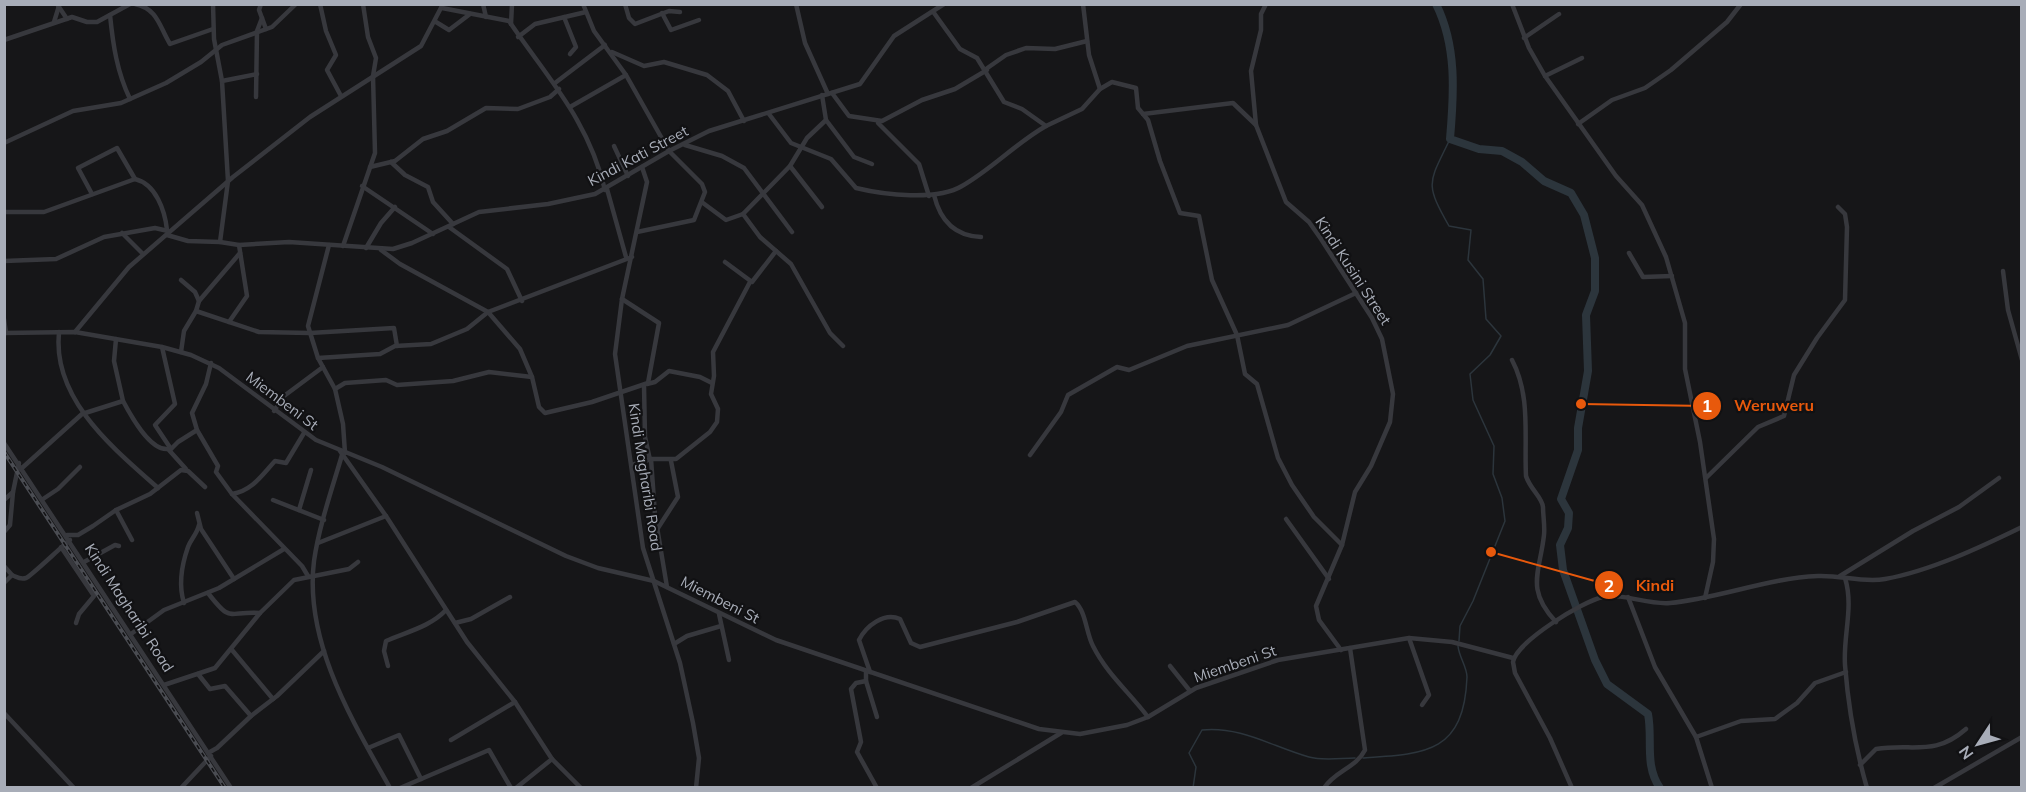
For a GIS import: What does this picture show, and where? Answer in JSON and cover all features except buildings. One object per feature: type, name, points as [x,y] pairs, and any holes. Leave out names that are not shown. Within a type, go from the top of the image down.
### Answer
[{"type":"street","points":[[4,40],[67,18],[92,23],[130,4]]},
{"type":"street","points":[[135,4],[150,10],[157,17],[170,44],[213,28]]},
{"type":"street","points":[[213,4],[213,28],[222,81],[228,182],[220,242]]},
{"type":"street","points":[[261,4],[259,8],[266,29]]},
{"type":"street","points":[[4,143],[72,111],[111,105],[130,99],[181,74],[216,50],[274,25],[296,4]]},
{"type":"street","points":[[320,4],[326,31],[336,55],[327,70],[341,96]]},
{"type":"street","points":[[363,4],[368,37],[376,58],[384,69]]},
{"type":"street","points":[[483,4],[486,17]]},
{"type":"street","points":[[511,24],[512,4]]},
{"type":"street","points":[[625,4],[629,18],[635,24],[662,14],[680,12]]},
{"type":"street","points":[[796,4],[805,43],[827,94],[849,116],[878,123],[919,164],[946,224],[960,233],[981,237]]},
{"type":"street","name":"Kindi Kati Street","points":[[4,261],[56,259],[85,244],[122,233],[155,228],[188,241],[239,245],[290,242],[380,249],[402,247],[479,212],[572,200],[606,190],[669,151],[709,131],[769,114],[865,81],[894,36],[934,13],[944,4]]},
{"type":"street","points":[[1083,4],[1087,41],[1100,89]]},
{"type":"street","name":"Kindi Kusini Street","points":[[1266,4],[1261,14],[1261,30],[1251,71],[1256,125],[1286,202],[1315,231],[1356,293],[1382,339],[1391,373],[1393,405],[1390,422],[1371,466],[1355,492],[1342,545],[1315,612],[1341,650]]},
{"type":"street","points":[[1512,4],[1524,38],[1545,76],[1616,176],[1642,206],[1661,242],[1685,323],[1685,369],[1706,478],[1715,551],[1705,598]]},
{"type":"street","points":[[1578,124],[1612,100],[1645,88],[1671,70],[1723,27],[1741,4]]},
{"type":"street","points":[[58,5],[67,18]]},
{"type":"street","points":[[54,22],[58,5]]},
{"type":"street","points":[[585,5],[594,31],[626,75],[669,151],[704,188],[703,203],[691,222],[637,232]]},
{"type":"street","points":[[75,332],[118,277],[228,182],[310,117],[421,46],[443,6],[470,14],[503,19],[511,24],[518,37],[555,83],[594,152],[626,257]]},
{"type":"street","points":[[518,37],[531,26],[586,12]]},
{"type":"street","points":[[934,13],[960,49],[976,56],[1004,102],[1022,109],[1046,126]]},
{"type":"street","points":[[436,22],[449,30],[470,14]]},
{"type":"street","points":[[662,14],[671,30],[699,21]]},
{"type":"street","points":[[1524,38],[1559,14]]},
{"type":"street","points":[[110,15],[117,53],[116,66],[130,99]]},
{"type":"street","points":[[564,17],[576,47],[570,54]]},
{"type":"street","points":[[256,97],[257,31],[262,18]]},
{"type":"street","points":[[878,123],[922,100],[955,89],[1006,55],[1026,48],[1055,49],[1087,41]]},
{"type":"street","points":[[555,83],[605,45]]},
{"type":"street","points":[[610,51],[644,66],[664,62],[707,75],[728,91],[744,121]]},
{"type":"street","points":[[343,246],[375,153],[374,76],[376,58]]},
{"type":"street","points":[[1545,76],[1582,58]]},
{"type":"street","points":[[222,81],[257,74]]},
{"type":"street","points":[[570,107],[626,75]]},
{"type":"street","points":[[769,114],[786,138],[801,148],[831,159],[856,188],[931,195],[962,186],[1029,135],[1082,109],[1100,89],[1115,81],[1136,88],[1137,102],[1150,126],[1160,161],[1180,213],[1199,216],[1212,280],[1237,335],[1245,374],[1257,384],[1278,458],[1308,508],[1327,532],[1342,545]]},
{"type":"street","points":[[370,168],[391,162],[423,139],[447,131],[486,108],[518,109],[550,97],[559,90]]},
{"type":"street","points":[[827,94],[826,120],[854,157],[872,164]]},
{"type":"street","points":[[1143,114],[1233,103],[1256,125]]},
{"type":"street","points":[[703,203],[726,220],[742,214],[790,166],[807,138],[826,120]]},
{"type":"street","points":[[685,145],[739,164],[748,171],[761,193],[792,232]]},
{"type":"street","points":[[614,146],[628,176]]},
{"type":"street","points":[[92,194],[78,169],[117,148],[135,179],[148,185],[153,193],[164,212],[168,233]]},
{"type":"street","points":[[391,162],[405,176],[428,187],[433,202],[451,226],[507,269],[522,301]]},
{"type":"street","points":[[790,166],[822,207]]},
{"type":"street","name":"Kindi Magharibi Road","points":[[642,167],[647,182],[621,299],[615,342],[619,391],[643,548],[674,644],[695,731],[699,758],[696,788]]},
{"type":"street","points":[[4,213],[44,212],[135,179]]},
{"type":"street","points":[[362,186],[433,234]]},
{"type":"street","points":[[366,248],[395,207]]},
{"type":"street","points":[[1706,478],[1758,427],[1784,416],[1794,375],[1845,300],[1847,227],[1845,214],[1838,207]]},
{"type":"street","points":[[742,214],[754,231],[791,264],[830,333],[843,346]]},
{"type":"street","points":[[122,233],[143,254]]},
{"type":"street","points":[[229,322],[247,296],[239,245]]},
{"type":"street","points":[[329,245],[309,323],[318,358],[335,388],[342,453],[318,543],[311,576],[312,590],[324,651],[350,714],[390,788]]},
{"type":"street","points":[[380,249],[399,264],[488,312],[520,349],[532,376],[539,407],[545,412],[592,402],[619,391],[655,382],[669,371],[700,377],[712,383]]},
{"type":"street","points":[[632,465],[650,460],[671,461],[710,432],[717,422],[717,407],[711,394],[713,352],[750,282],[756,279],[762,267],[776,251]]},
{"type":"street","points":[[198,301],[240,253]]},
{"type":"street","points":[[1629,253],[1643,277],[1672,276]]},
{"type":"street","points":[[318,358],[380,354],[398,346],[422,346],[449,338],[488,312],[606,268],[626,257],[632,257]]},
{"type":"street","points":[[725,262],[750,282]]},
{"type":"street","points":[[2003,271],[2007,310],[2022,360]]},
{"type":"street","points":[[181,280],[195,292],[198,301],[196,311],[184,331],[181,352]]},
{"type":"street","points":[[1030,455],[1060,412],[1069,394],[1117,367],[1129,370],[1179,348],[1265,331],[1300,321],[1356,293]]},
{"type":"street","points":[[621,299],[659,323],[646,384],[645,436],[667,587]]},
{"type":"street","points":[[196,311],[259,332],[310,333],[394,328],[398,346]]},
{"type":"street","points":[[4,319],[5,333]]},
{"type":"street","points":[[59,332],[58,343],[63,367],[82,414],[158,488]]},
{"type":"street","name":"Miembeni St","points":[[5,333],[75,332],[162,347],[211,363],[304,433],[342,453],[382,467],[584,564],[654,581],[776,640],[982,711],[1061,733],[1080,734],[1110,729],[1148,717],[1190,691],[1278,660],[1409,638],[1452,642],[1513,658]]},
{"type":"street","points":[[116,339],[114,360],[123,401],[153,444],[171,450]]},
{"type":"street","points":[[162,347],[175,404],[155,425],[171,450],[205,487]]},
{"type":"street","points":[[1512,360],[1520,379],[1525,402],[1526,476],[1529,487],[1542,503],[1545,532],[1535,573],[1536,585],[1544,608],[1556,622]]},
{"type":"street","points":[[211,363],[206,384],[192,411],[197,430],[218,466],[216,472],[232,494],[311,576]]},
{"type":"street","points":[[274,411],[284,396],[323,367]]},
{"type":"street","points":[[335,388],[345,383],[386,380],[397,384],[453,381],[489,372],[532,376]]},
{"type":"street","points":[[4,532],[10,525],[13,492],[21,466],[82,414],[123,401]]},
{"type":"street","points":[[171,450],[197,430]]},
{"type":"street","points":[[232,494],[248,488],[275,461],[286,463],[304,433]]},
{"type":"street","name":"Kindi Magharibi Road","points":[[4,443],[231,788]]},
{"type":"street","points":[[342,453],[455,623],[515,702],[552,759],[580,787]]},
{"type":"street","points":[[658,528],[678,497],[671,461]]},
{"type":"street","points":[[43,499],[58,489],[80,466]]},
{"type":"street","points":[[4,566],[12,575],[21,579],[30,577],[62,547],[68,538],[158,488],[181,470],[188,471]]},
{"type":"street","points":[[299,510],[311,470]]},
{"type":"street","points":[[1843,577],[1922,526],[1951,512],[1999,478]]},
{"type":"street","points":[[4,500],[13,492]]},
{"type":"street","points":[[273,500],[324,520]]},
{"type":"street","points":[[116,510],[132,540]]},
{"type":"street","points":[[197,513],[199,525],[234,579]]},
{"type":"street","points":[[318,543],[386,516]]},
{"type":"street","points":[[1286,519],[1329,579]]},
{"type":"street","points":[[183,603],[180,588],[183,566],[188,547],[199,525]]},
{"type":"street","points":[[1572,788],[1551,738],[1515,673],[1513,658],[1525,644],[1587,602],[1604,597],[1628,597],[1655,603],[1705,598],[1797,577],[1878,580],[1903,574],[2022,528]]},
{"type":"street","points":[[84,562],[115,545],[119,546]]},
{"type":"street","points":[[62,547],[94,596],[79,614],[76,623]]},
{"type":"street","points":[[131,634],[164,610],[208,593],[284,549]]},
{"type":"street","points":[[164,685],[215,668],[260,613],[294,580],[348,569],[358,562]]},
{"type":"street","points":[[4,583],[12,575]]},
{"type":"street","points":[[1843,577],[1850,596],[1846,672],[1860,765],[1867,788]]},
{"type":"street","points":[[208,593],[222,611],[229,615],[260,613]]},
{"type":"street","points":[[455,623],[471,619],[510,597]]},
{"type":"street","points":[[1628,597],[1655,667],[1696,737],[1712,788]]},
{"type":"street","points":[[877,717],[866,681],[868,671],[858,640],[871,624],[893,616],[900,619],[911,643],[920,647],[1017,621],[1075,602],[1080,607],[1088,635],[1106,670],[1148,717]]},
{"type":"street","points":[[388,666],[384,651],[386,641],[440,617],[446,610]]},
{"type":"street","points":[[719,614],[729,660]]},
{"type":"street","points":[[674,644],[687,636],[721,626]]},
{"type":"street","points":[[1409,638],[1414,660],[1429,695],[1422,705]]},
{"type":"street","points":[[1324,788],[1330,779],[1355,763],[1365,750],[1350,648]]},
{"type":"street","points":[[232,650],[273,699]]},
{"type":"street","points":[[181,788],[209,754],[324,651]]},
{"type":"street","points":[[1170,666],[1190,691]]},
{"type":"street","points":[[1696,737],[1741,721],[1775,719],[1797,703],[1815,683],[1846,672]]},
{"type":"street","points":[[198,674],[210,689],[225,686],[251,716]]},
{"type":"street","points":[[866,681],[856,682],[850,688],[861,742],[856,752],[877,788]]},
{"type":"street","points":[[451,740],[515,702]]},
{"type":"street","points":[[4,713],[74,788]]},
{"type":"street","points":[[1860,765],[1876,749],[1937,746],[1953,740],[1965,729]]},
{"type":"street","points":[[970,788],[1061,733]]},
{"type":"street","points":[[368,748],[399,735],[421,779]]},
{"type":"street","points":[[1934,788],[2022,737]]},
{"type":"street","points":[[400,788],[489,750],[514,788],[552,759]]},
{"type":"waterway","points":[[1436,4],[1448,36],[1451,53],[1453,87],[1450,139],[1479,149],[1502,151],[1522,162],[1544,181],[1571,193],[1584,215],[1595,258],[1595,291],[1586,315],[1588,371],[1578,428],[1578,450],[1561,499],[1569,513],[1568,528],[1560,545],[1563,570],[1595,660],[1607,684],[1648,714],[1650,761],[1660,788]]},
{"type":"waterway","points":[[1450,139],[1434,174],[1433,191],[1449,226],[1471,230],[1468,260],[1483,279],[1486,319],[1501,336],[1490,355],[1470,374],[1473,400],[1494,446],[1493,474],[1502,498],[1505,521],[1473,601],[1460,626],[1459,641]]},
{"type":"waterway","points":[[1363,758],[1423,751],[1438,744],[1449,735],[1458,721],[1464,702],[1467,677],[1458,646]]},
{"type":"waterway","points":[[1193,788],[1196,767],[1189,753],[1202,730],[1244,734],[1314,758],[1355,758]]},
{"type":"railway","points":[[4,452],[225,788]]},
{"type":"place","name":"Weruweru","points":[[1581,404]]},
{"type":"place","name":"Kindi","points":[[1491,552]]}]
